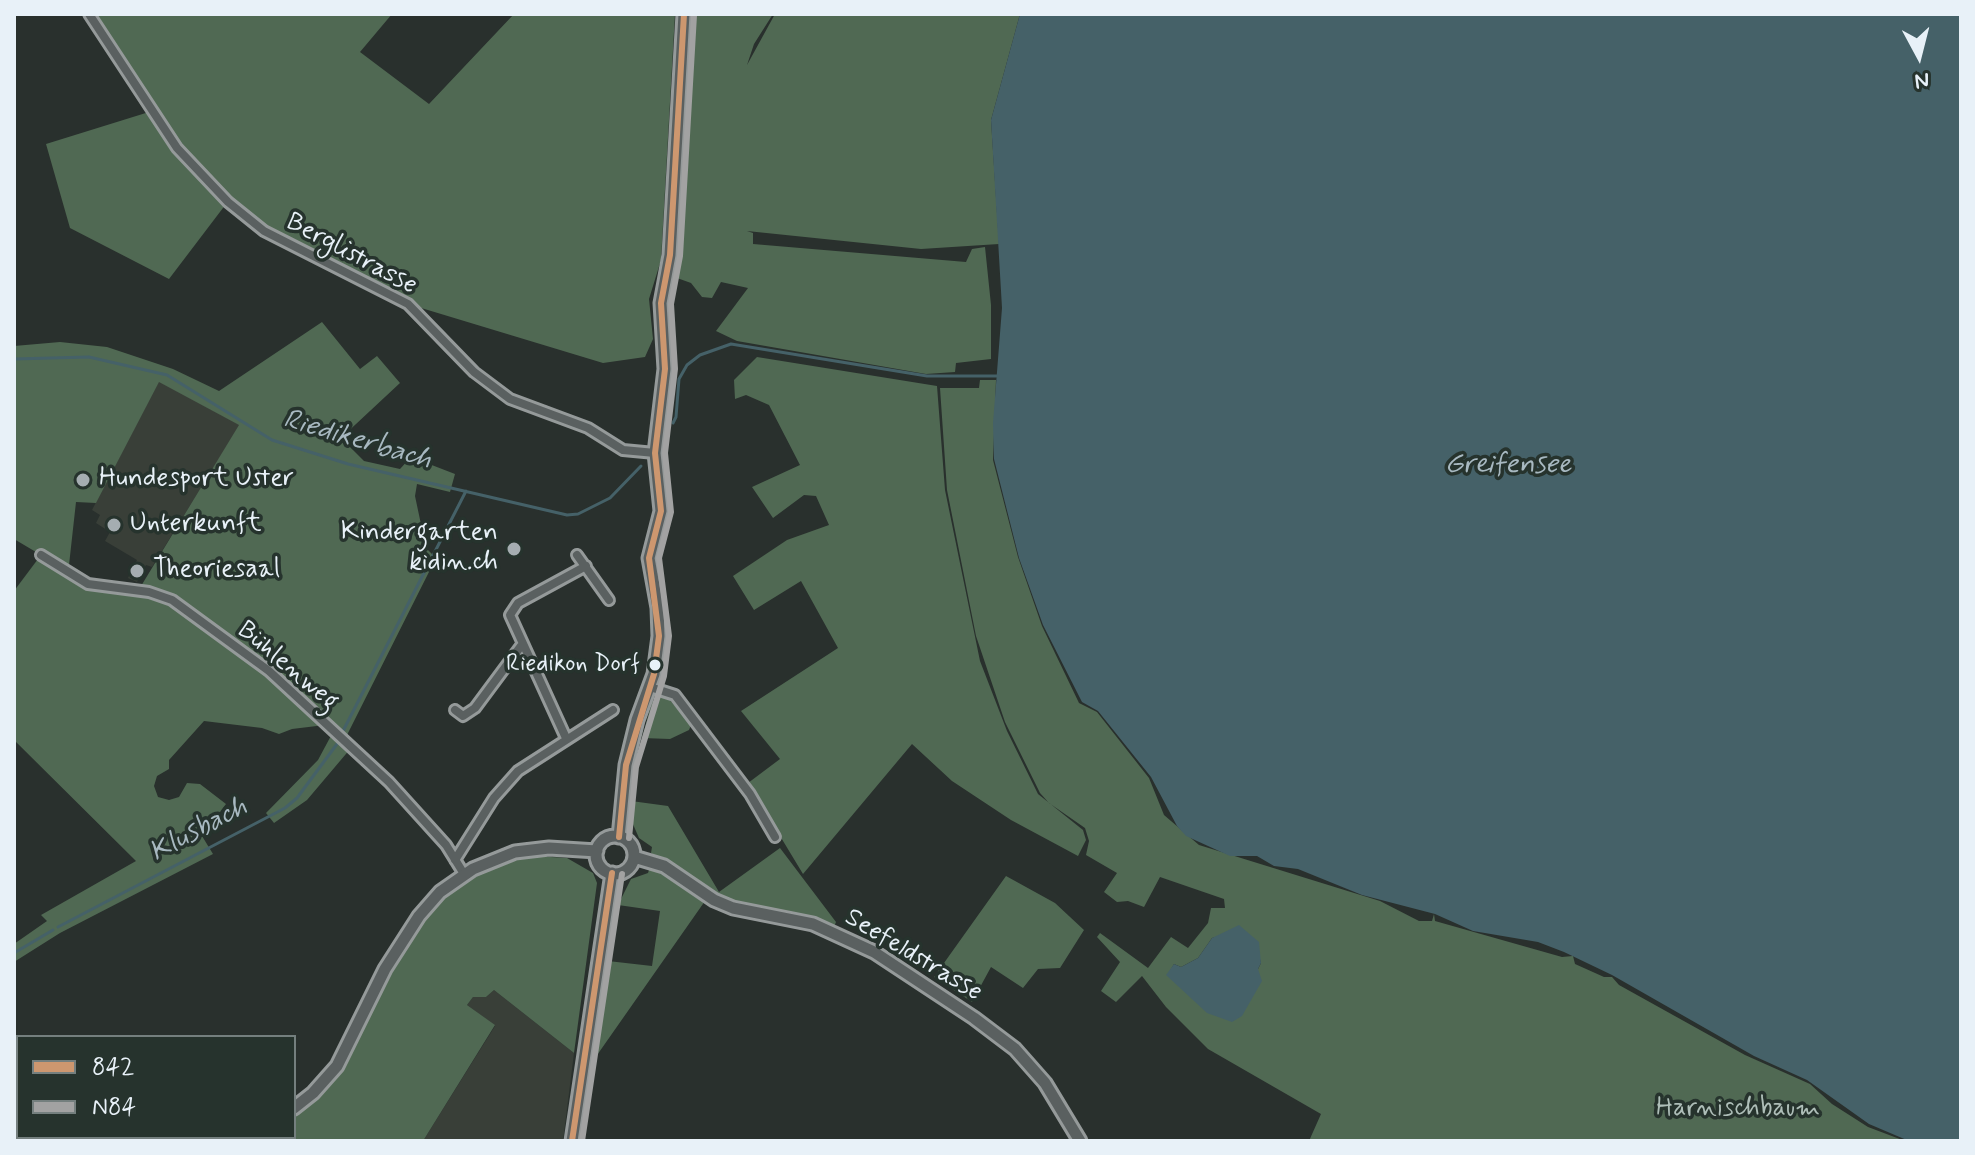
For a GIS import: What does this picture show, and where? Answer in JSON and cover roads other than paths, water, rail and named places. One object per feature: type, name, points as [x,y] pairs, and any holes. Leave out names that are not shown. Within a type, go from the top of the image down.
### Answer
[{"type":"main road","points":[[619,837],[626,765],[637,720],[650,687],[659,630],[649,564],[661,511],[655,453],[664,382],[661,303],[671,246],[684,14]]},
{"type":"main road","points":[[619,837],[628,842],[634,857],[629,868],[612,873],[602,868],[597,851],[602,841],[619,837]]},
{"type":"main road","points":[[296,1106],[337,1066],[375,987],[419,916],[440,892],[464,874],[500,857],[527,850],[565,848],[597,851]]},
{"type":"main road","name":"Seefeldstrasse","points":[[634,857],[664,866],[714,900],[733,908],[813,924],[874,952],[1015,1049],[1045,1083],[1080,1141]]},
{"type":"main road","points":[[572,1141],[612,873]]},
{"type":"street","name":"Berglistrasse","points":[[89,14],[177,148],[228,202],[264,231],[408,304],[474,372],[510,399],[588,428],[626,451],[655,453]]},
{"type":"street","name":"Bühlenweg","points":[[41,555],[88,584],[149,592],[178,604],[288,687],[389,782],[464,874]]},
{"type":"street","points":[[577,555],[609,600]]},
{"type":"street","points":[[566,738],[510,619],[512,609],[586,566]]},
{"type":"street","points":[[455,710],[463,716],[475,708],[521,646]]},
{"type":"street","points":[[650,687],[675,695],[723,755],[775,837]]},
{"type":"street","points":[[455,860],[504,785],[532,759],[613,710]]},
{"type":"water","name":"Greifensee","points":[[1020,14],[1961,14],[1961,1141],[1909,1141],[1869,1124],[1807,1080],[1754,1056],[1612,975],[1564,952],[1538,942],[1473,931],[1435,914],[1362,895],[1298,869],[1274,866],[1257,856],[1230,856],[1186,836],[1177,826],[1151,777],[1098,711],[1082,702],[1043,625],[1019,558],[994,459],[993,423],[1002,308],[991,120]]},
{"type":"water","points":[[1239,925],[1259,942],[1261,963],[1258,969],[1262,981],[1242,1016],[1232,1022],[1207,1013],[1166,975],[1174,964],[1181,967],[1198,958],[1212,938]]},
{"type":"waterway","name":"Riedikerbach","points":[[673,423],[679,379],[687,365],[700,355],[731,344],[927,376],[998,376]]},
{"type":"waterway","name":"Riedikerbach","points":[[14,359],[89,357],[167,375],[272,440],[348,464],[567,515],[578,514],[610,498],[641,466]]},
{"type":"waterway","name":"Klusbach","points":[[342,733],[466,491]]},
{"type":"waterway","name":"Klusbach","points":[[58,927],[285,808],[297,798],[337,744]]},
{"type":"waterway","name":"Klusbach","points":[[14,953],[53,930]]},
{"type":"place","name":"Hundesport Uster","points":[[83,480]]},
{"type":"place","name":"Unterkunft","points":[[114,525]]},
{"type":"place","name":"Kindergarten kidin.ch","points":[[514,549]]},
{"type":"place","name":"Theoriesaal","points":[[137,571]]},
{"type":"place","name":"Riedikon Dorf","points":[[655,665]]},
{"type":"park label","name":"Harnischbaum","points":[[1738,1110]]}]
